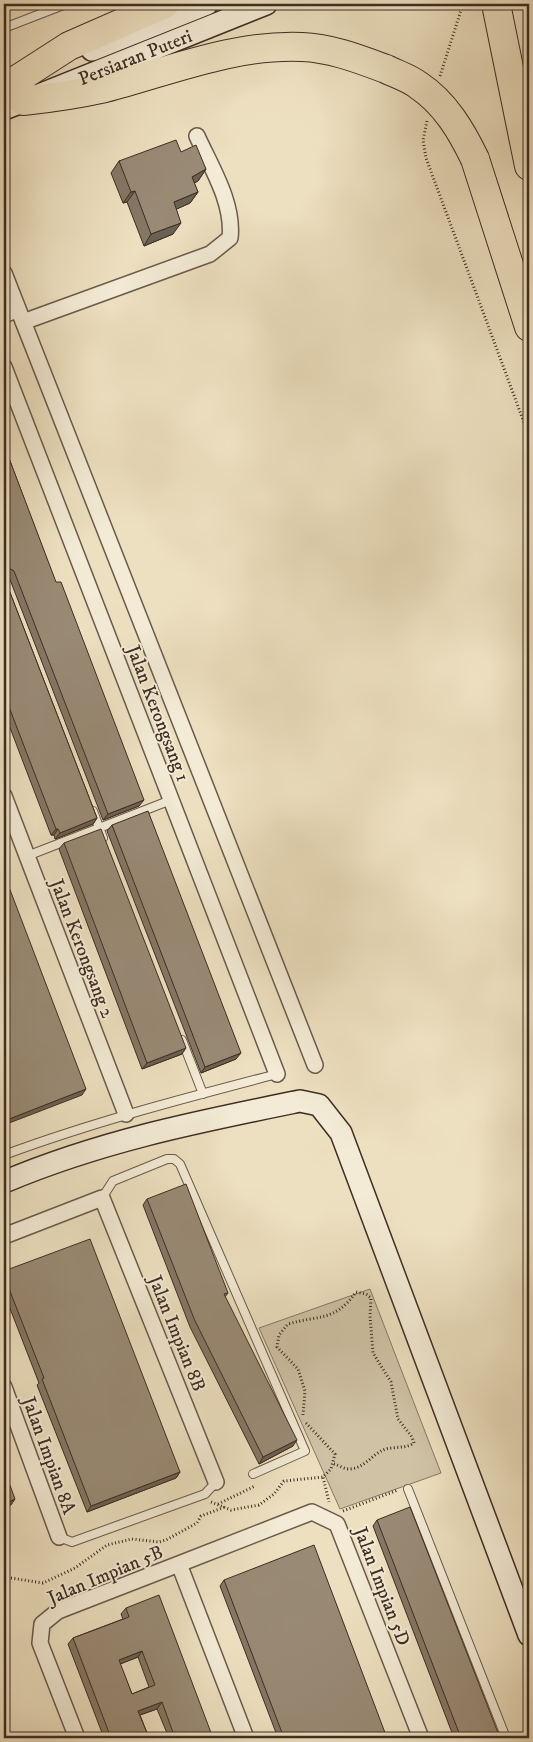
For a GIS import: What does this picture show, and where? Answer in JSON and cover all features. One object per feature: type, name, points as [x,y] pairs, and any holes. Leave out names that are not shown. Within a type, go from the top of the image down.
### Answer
[{"type":"highway","points":[[11,94],[69,46],[165,4]]},
{"type":"highway","points":[[496,4],[529,166]]},
{"type":"highway","points":[[11,94],[68,96],[206,58],[267,48],[302,47],[330,50],[386,69],[418,84],[460,127],[475,159],[529,327]]},
{"type":"street","name":"Persiaran Puteri","points":[[11,94],[207,4]]},
{"type":"street","name":"Persiaran Puteri","points":[[11,94],[266,4]]},
{"type":"street","points":[[4,315],[21,315],[210,254],[230,238],[231,225],[225,200],[197,136]]},
{"type":"street","points":[[4,273],[315,1065]]},
{"type":"street","name":"Jalan Kerongsang 1","points":[[4,367],[277,1074]]},
{"type":"street","name":"Jalan Kerongsang 2","points":[[4,796],[126,1114]]},
{"type":"street","points":[[4,1182],[97,1147],[153,1132],[300,1101],[318,1105],[341,1133],[529,1635]]},
{"type":"street","points":[[4,1236],[102,1198]]},
{"type":"street","name":"Jalan Impian 8B","points":[[102,1198],[216,1482]]},
{"type":"street","name":"Jalan Impian 8A","points":[[4,1387],[59,1537]]},
{"type":"street","name":"Jalan Impian 5D","points":[[179,1564],[312,1512],[337,1524],[420,1738]]},
{"type":"street","name":"Jalan Impian 5B","points":[[77,1738],[40,1643],[42,1624],[58,1611],[179,1564],[246,1738]]},
{"type":"lane","points":[[4,28],[66,4]]},
{"type":"lane","points":[[27,856],[171,800]]},
{"type":"lane","points":[[89,801],[107,846]]},
{"type":"lane","points":[[178,1030],[203,1094]]},
{"type":"lane","points":[[4,1155],[64,1133],[126,1114],[277,1074]]},
{"type":"lane","points":[[102,1198],[113,1181],[168,1159],[174,1159],[180,1164],[305,1451],[253,1474]]},
{"type":"lane","points":[[59,1537],[72,1542],[205,1494],[216,1482]]},
{"type":"lane","points":[[408,1490],[506,1738]]},
{"type":"path","points":[[437,84],[463,4]]},
{"type":"path","points":[[428,117],[423,140],[426,158],[529,436]]},
{"type":"path","points":[[205,1494],[208,1501],[231,1510],[259,1505],[274,1494],[284,1481],[323,1477],[334,1464],[333,1450],[308,1425],[302,1414],[305,1391],[298,1369],[276,1344],[279,1335],[288,1324],[324,1318],[336,1312],[356,1292],[360,1292],[371,1298],[370,1316],[373,1353],[391,1382],[398,1419],[412,1436],[414,1443],[408,1446],[385,1449],[369,1461],[354,1468],[348,1469],[334,1464]]},
{"type":"path","points":[[323,1477],[331,1508],[327,1519]]},
{"type":"path","points":[[344,1511],[404,1488],[408,1490]]},
{"type":"path","points":[[4,1577],[43,1583],[75,1568],[107,1545],[132,1538],[159,1542],[166,1540],[197,1523],[201,1516],[225,1508]]},
{"type":"shaded area","points":[[370,1289],[441,1473],[340,1509],[259,1328]]},
{"type":"building","points":[[176,140],[181,152],[196,145],[206,169],[192,177],[198,192],[174,202],[181,223],[151,234],[135,191],[131,192],[119,161]]},
{"type":"building","points":[[4,445],[56,582],[61,582],[144,800],[108,814],[14,571],[7,567],[4,570]]},
{"type":"building","points":[[4,577],[97,818],[60,833],[56,829],[4,694]]},
{"type":"building","points":[[148,811],[241,1053],[205,1067],[112,825]]},
{"type":"building","points":[[101,829],[186,1048],[147,1063],[64,843]]},
{"type":"building","points":[[4,874],[86,1089],[4,1121]]},
{"type":"building","points":[[186,1184],[228,1293],[224,1294],[297,1440],[263,1457],[195,1321],[147,1199]]},
{"type":"building","points":[[90,1239],[180,1472],[91,1506],[4,1276],[4,1271]]},
{"type":"building","points":[[4,1469],[15,1499],[4,1504]]},
{"type":"building","points":[[410,1507],[500,1738],[461,1738],[377,1520]]},
{"type":"building","points":[[314,1545],[387,1738],[284,1738],[224,1580]]},
{"type":"building","points":[[159,1595],[213,1738],[175,1738],[162,1702],[138,1711],[149,1738],[111,1738],[73,1638],[129,1617],[126,1608]],"holes":[[[142,1651],[155,1685],[132,1694],[119,1660]]]}]
